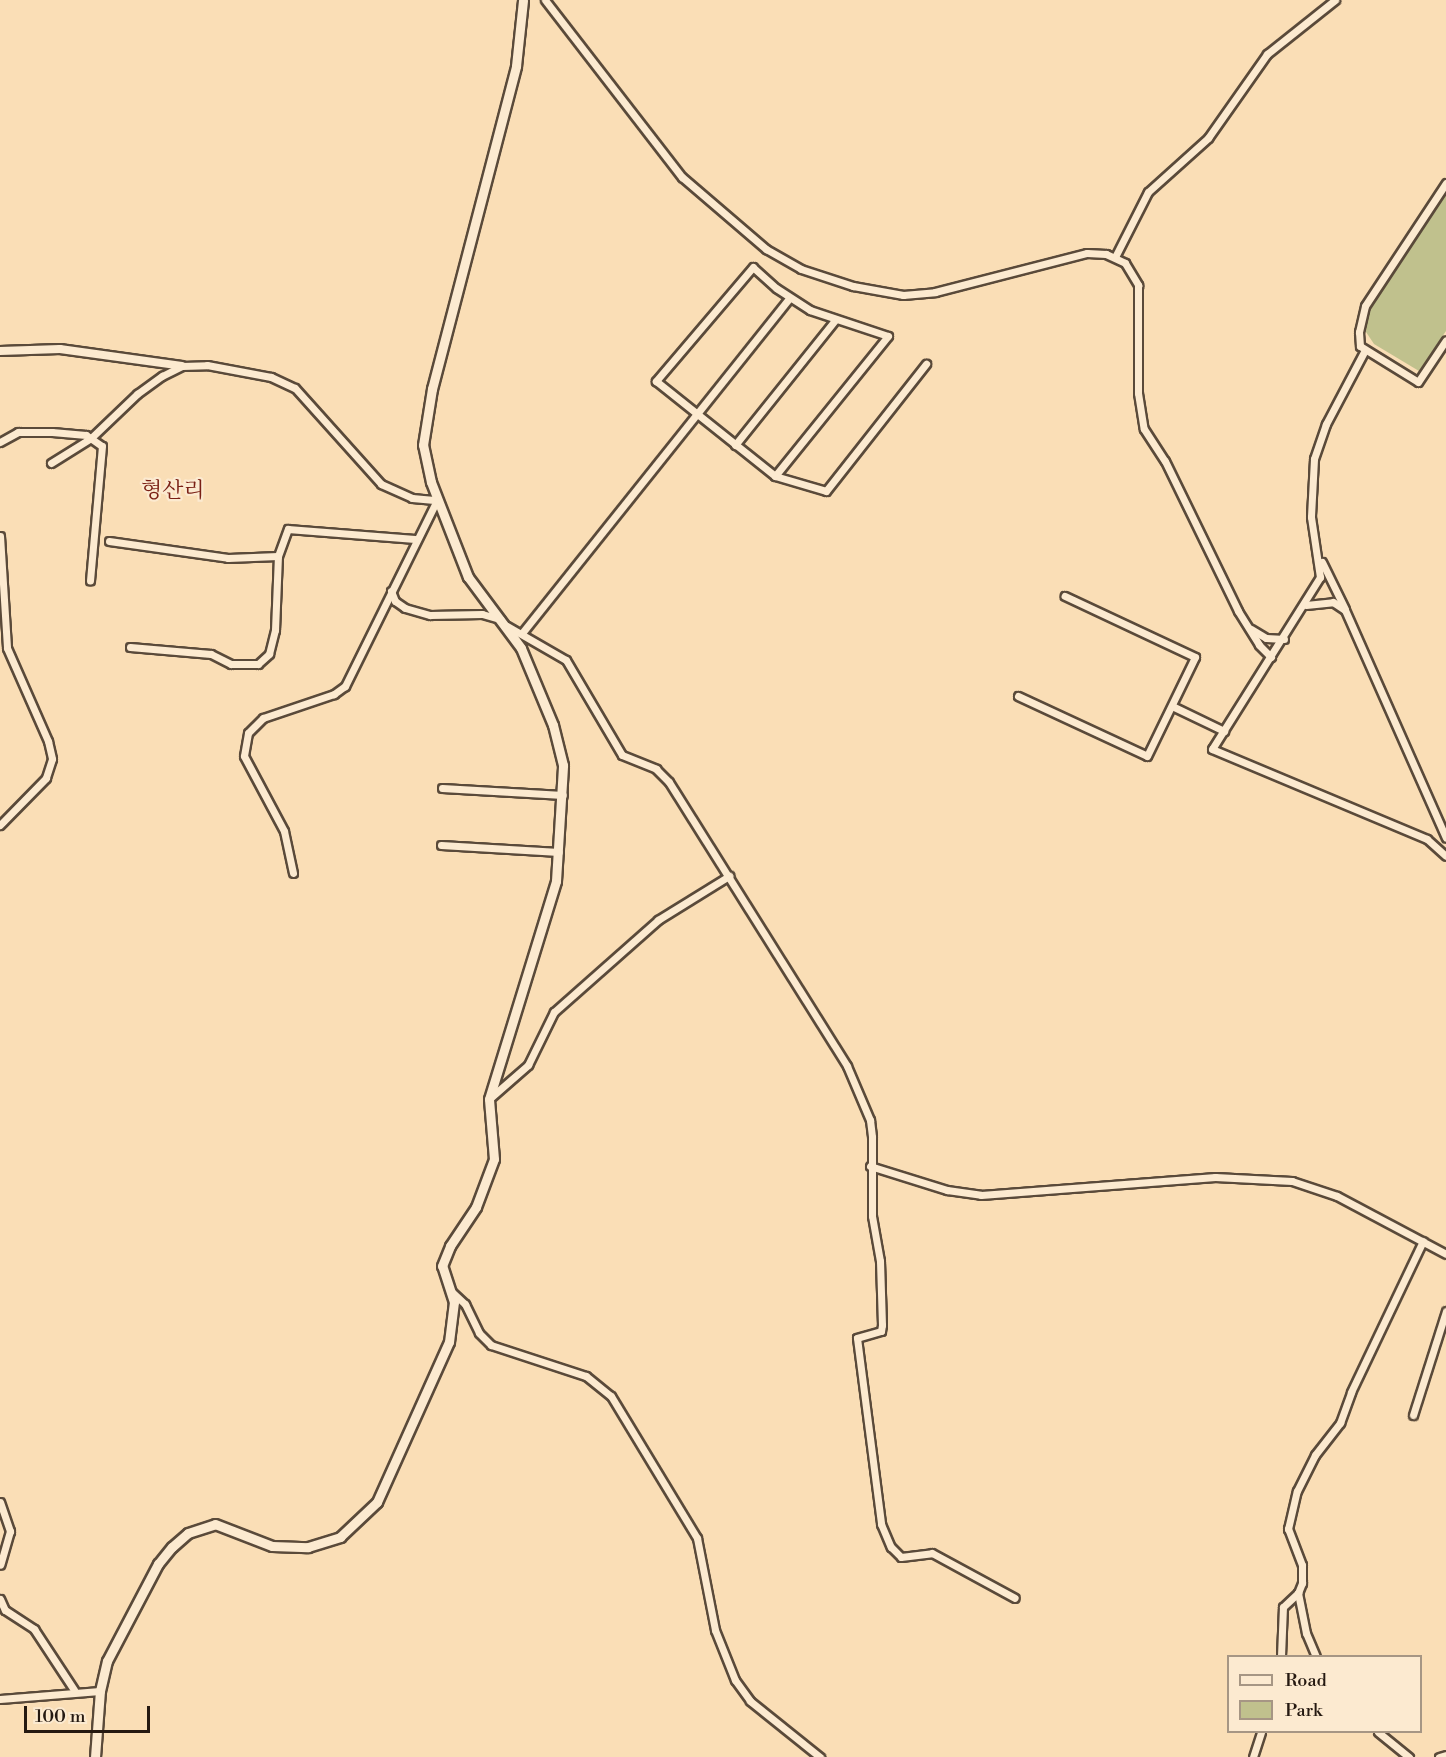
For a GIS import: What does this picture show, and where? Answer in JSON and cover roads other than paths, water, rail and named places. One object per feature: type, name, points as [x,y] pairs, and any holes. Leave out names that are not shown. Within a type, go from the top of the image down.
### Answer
[{"type":"main road","points":[[95,1757],[100,1691],[107,1661],[158,1564],[188,1533],[215,1524],[272,1546],[308,1547],[340,1537],[377,1502],[395,1468],[449,1342],[454,1311],[450,1290],[442,1272],[444,1259],[476,1207],[494,1159],[489,1099],[548,915],[560,852],[563,765],[557,737],[521,648],[505,622],[472,585],[437,500],[423,453],[428,412],[514,74],[522,37],[523,0]]},
{"type":"street","points":[[545,0],[682,177],[766,249],[801,269],[886,294],[920,295],[1074,256],[1097,253],[1115,257],[1131,270],[1138,285],[1138,393],[1144,429],[1165,461],[1231,598],[1251,628],[1258,645],[1272,657]]},
{"type":"street","points":[[1115,257],[1148,192],[1208,138],[1267,54],[1335,0]]},
{"type":"street","points":[[1446,183],[1365,306],[1359,332],[1360,346],[1418,381],[1446,340]]},
{"type":"street","points":[[775,476],[888,336],[835,320],[789,298],[753,267],[657,381],[695,414],[775,476],[826,491],[926,364]]},
{"type":"street","points":[[522,633],[789,298]]},
{"type":"street","points":[[735,445],[835,320]]},
{"type":"street","points":[[0,351],[60,349],[182,366],[241,370],[295,388],[381,484],[412,498],[437,500],[415,539],[345,686],[334,694],[263,718],[248,733],[244,756],[284,831],[294,873]]},
{"type":"street","points":[[1365,350],[1326,424],[1314,459],[1311,517],[1319,558],[1320,577],[1284,639],[1212,749],[1435,844],[1446,856]]},
{"type":"street","points":[[51,464],[91,438],[137,393],[182,366]]},
{"type":"street","points":[[0,442],[18,432],[91,438],[102,446],[90,580]]},
{"type":"street","points":[[130,647],[211,654],[231,664],[258,664],[269,654],[275,630],[278,556],[288,530],[415,539]]},
{"type":"street","points":[[0,536],[7,648],[48,741],[52,759],[46,778],[0,825]]},
{"type":"street","points":[[109,542],[228,558],[278,556]]},
{"type":"street","points":[[1319,558],[1345,610],[1446,838],[1435,844]]},
{"type":"street","points":[[391,591],[394,601],[422,612],[449,616],[482,614],[505,622],[572,667],[616,748],[628,759],[662,774],[729,876],[847,1066],[870,1120],[870,1166],[882,1325],[881,1331],[857,1338],[881,1524],[891,1547],[901,1557],[932,1553],[1015,1598]]},
{"type":"street","points":[[1018,696],[1147,756],[1172,706],[1195,657],[1065,596]]},
{"type":"street","points":[[1304,607],[1333,602],[1345,610]]},
{"type":"street","points":[[1251,628],[1266,638],[1284,639]]},
{"type":"street","points":[[1172,706],[1224,731]]},
{"type":"street","points":[[442,788],[563,795]]},
{"type":"street","points":[[441,845],[560,852]]},
{"type":"street","points":[[489,1099],[528,1065],[554,1012],[658,921],[729,876]]},
{"type":"street","points":[[870,1166],[946,1190],[981,1195],[1215,1177],[1292,1181],[1336,1196],[1446,1254]]},
{"type":"street","points":[[1316,1655],[1306,1634],[1298,1593],[1302,1565],[1288,1529],[1301,1479],[1340,1423],[1351,1392],[1423,1241]]},
{"type":"street","points":[[450,1290],[465,1304],[479,1333],[490,1345],[586,1376],[615,1401],[696,1538],[715,1630],[735,1680],[750,1701],[820,1757]]},
{"type":"street","points":[[1413,1415],[1446,1311]]},
{"type":"street","points":[[0,1502],[10,1531],[0,1565]]},
{"type":"street","points":[[1281,1655],[1283,1607],[1298,1593]]},
{"type":"street","points":[[0,1599],[5,1610],[34,1629],[74,1690]]},
{"type":"street","points":[[0,1699],[74,1690],[100,1691]]},
{"type":"street","points":[[1253,1757],[1260,1733]]},
{"type":"street","points":[[1380,1733],[1409,1757]]},
{"type":"street","points":[[1440,1757],[1446,1755]]},
{"type":"district","name":"형산리","points":[[173,491]]}]
